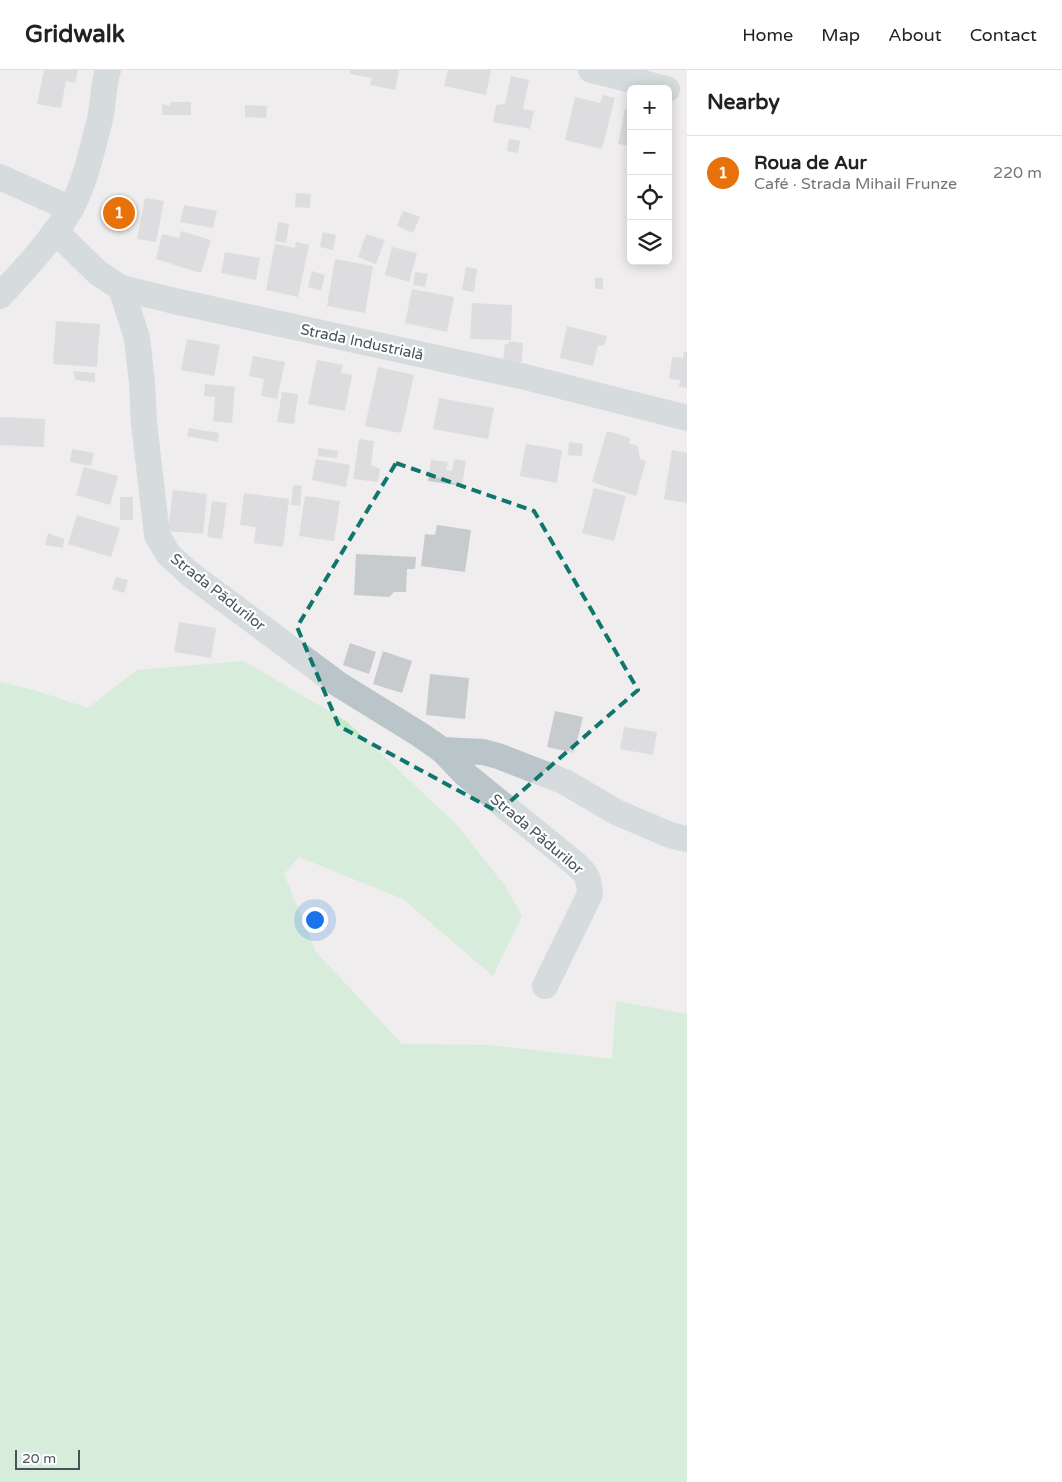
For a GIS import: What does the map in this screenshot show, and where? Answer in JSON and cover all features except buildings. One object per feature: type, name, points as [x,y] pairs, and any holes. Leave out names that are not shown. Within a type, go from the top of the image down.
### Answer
[{"type":"street","points":[[0,296],[55,231],[71,209],[81,185],[99,124],[108,70]]},
{"type":"street","points":[[591,70],[652,85]]},
{"type":"street","points":[[672,90],[687,94]]},
{"type":"street","points":[[0,177],[71,209]]},
{"type":"street","name":"Strada Industrială","points":[[55,231],[98,273],[122,288],[525,377],[687,418]]},
{"type":"street","name":"Strada Pădurilor","points":[[122,288],[137,338],[144,423],[157,536],[168,554],[190,574],[338,684],[442,750],[466,775],[572,861],[589,878],[590,894],[545,986]]},
{"type":"street","points":[[442,750],[483,752],[498,756],[565,782],[616,812],[670,835],[687,839]]},
{"type":"highlighted area","points":[[396,463],[534,511],[638,690],[498,812],[339,726],[297,627]]},
{"type":"green space","points":[[244,661],[346,721],[457,825],[505,886],[522,916],[493,976],[403,899],[299,857],[284,874],[316,952],[402,1044],[490,1045],[612,1059],[616,1001],[687,1014],[687,1482],[0,1482],[0,682],[34,690],[88,708],[137,670]]},
{"type":"place","name":"Roua de Aur","points":[[119,213]]}]
